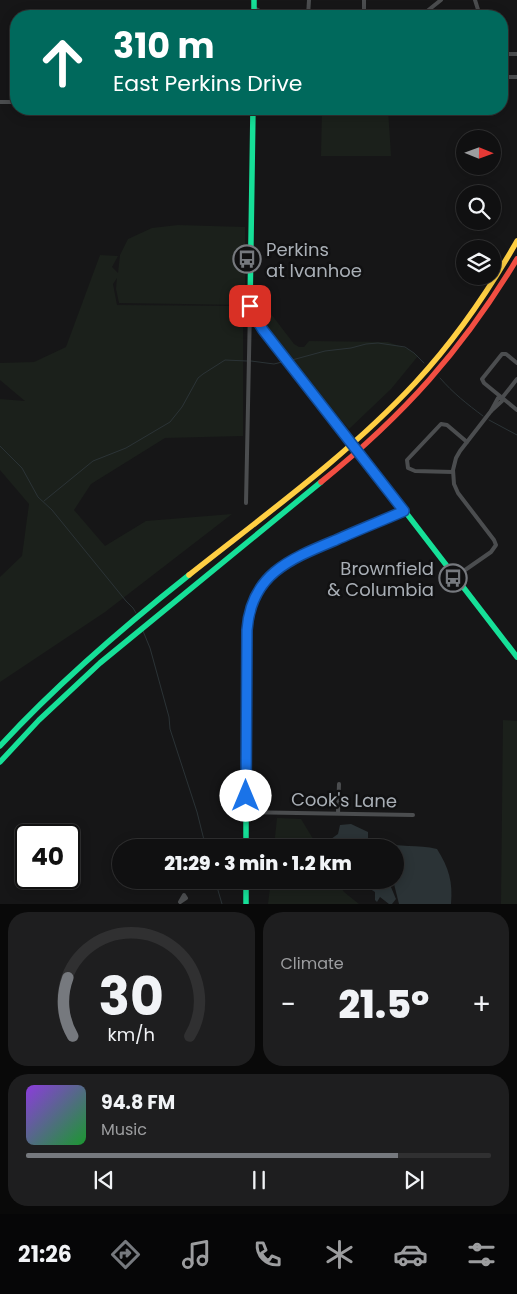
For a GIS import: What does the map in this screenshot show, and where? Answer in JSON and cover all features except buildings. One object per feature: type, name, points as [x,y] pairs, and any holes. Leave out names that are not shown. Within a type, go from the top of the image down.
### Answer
[{"type":"main road","points":[[254,0],[254,8]]},
{"type":"main road","points":[[253,115],[250,306],[258,322],[517,657]]},
{"type":"main road","points":[[0,746],[60,683],[148,609],[328,464],[398,401],[461,328],[493,282],[517,241]]},
{"type":"main road","points":[[0,762],[63,694],[153,618],[333,473],[394,419],[436,375],[463,341],[517,258]]},
{"type":"main road","points":[[246,839],[247,630],[251,606],[258,591],[270,575],[282,564],[300,554],[404,511]]},
{"type":"main road","points":[[246,889],[246,904]]},
{"type":"street","points":[[428,10],[440,0]]},
{"type":"street","points":[[246,504],[250,306]]},
{"type":"street","points":[[517,363],[506,354],[502,354],[482,377],[484,383],[517,410]]},
{"type":"street","points":[[455,577],[491,552],[496,545],[458,493],[454,484],[453,472],[456,458],[466,442],[502,401],[502,398],[517,379]]},
{"type":"street","points":[[453,472],[415,472],[408,468],[406,460],[441,424],[447,425],[466,442]]},
{"type":"street","points":[[338,813],[339,784]]},
{"type":"street","name":"Cook's Lane","points":[[246,812],[413,815]]},
{"type":"shaded area","points":[[322,115],[388,115],[391,156],[321,156]]},
{"type":"shaded area","points":[[178,225],[245,227],[245,305],[119,303],[116,289],[117,278],[113,284],[117,305],[243,306],[243,436],[165,438],[91,484],[74,510],[105,546],[146,521],[232,514],[105,612],[0,682],[0,577],[22,556],[29,504],[0,470],[0,399],[25,401],[0,380],[0,363],[34,362],[66,347],[100,255],[118,256],[112,267],[118,273],[120,255],[128,239],[152,228]]},
{"type":"shaded area","points":[[271,305],[268,310],[294,344],[299,347],[304,347],[309,341],[388,342],[408,349],[418,356],[391,389],[349,429],[300,373],[266,329],[256,314],[258,307]]},
{"type":"shaded area","points":[[503,720],[517,721],[517,904],[501,904]]},
{"type":"shaded area","points":[[277,818],[301,819],[313,839],[275,839]]},
{"type":"shaded area","points":[[351,824],[368,832],[368,839],[331,839],[338,834],[340,825]]},
{"type":"shaded area","points":[[404,846],[437,849],[449,875],[451,904],[399,904],[395,889],[404,889]]},
{"type":"shaded area","points":[[270,889],[342,889],[359,904],[268,904]]},
{"type":"shaded area","points":[[370,889],[392,889],[396,899],[392,904],[389,904],[380,897],[377,902],[375,900],[375,892]]},
{"type":"waterway","points":[[292,360],[325,351],[378,343],[405,347],[424,363]]},
{"type":"waterway","points":[[44,501],[93,461],[126,448],[170,422],[182,407],[198,378],[203,374],[225,360],[247,361]]},
{"type":"waterway","points":[[251,361],[274,364],[282,362]]},
{"type":"waterway","points":[[440,378],[460,398],[483,416]]},
{"type":"waterway","points":[[489,420],[517,435]]},
{"type":"waterway","points":[[0,446],[22,468],[38,497],[52,510],[136,613]]},
{"type":"waterway","points":[[143,631],[150,648],[169,717],[170,729],[204,839]]},
{"type":"waterway","points":[[218,889],[222,904]]},
{"type":"traffic: fast","points":[[254,0],[254,10]]},
{"type":"traffic: fast","points":[[253,115],[250,306],[258,322],[343,433]]},
{"type":"traffic: fast","points":[[367,462],[517,657]]},
{"type":"traffic: fast","points":[[0,762],[39,720],[100,663],[321,482]]},
{"type":"traffic: fast","points":[[246,839],[246,640],[252,604],[258,591],[269,577],[286,563],[404,511]]},
{"type":"traffic: fast","points":[[0,746],[91,657],[189,575]]},
{"type":"traffic: fast","points":[[246,889],[246,904]]},
{"type":"traffic: slow","points":[[189,575],[306,483],[362,435],[415,383],[457,333],[483,297],[517,241]]},
{"type":"traffic: jam","points":[[321,482],[379,432],[453,352],[475,323],[517,259]]},
{"type":"traffic: jam","points":[[343,433],[367,462]]},
{"type":"place","name":"Perkins at Ivanhoe","points":[[247,259]]},
{"type":"place","name":"Brownfield & Columbia","points":[[453,578]]},
{"type":"route","points":[[246,796],[247,630],[251,606],[258,591],[270,575],[282,564],[300,554],[404,511],[263,330],[250,306]]}]
